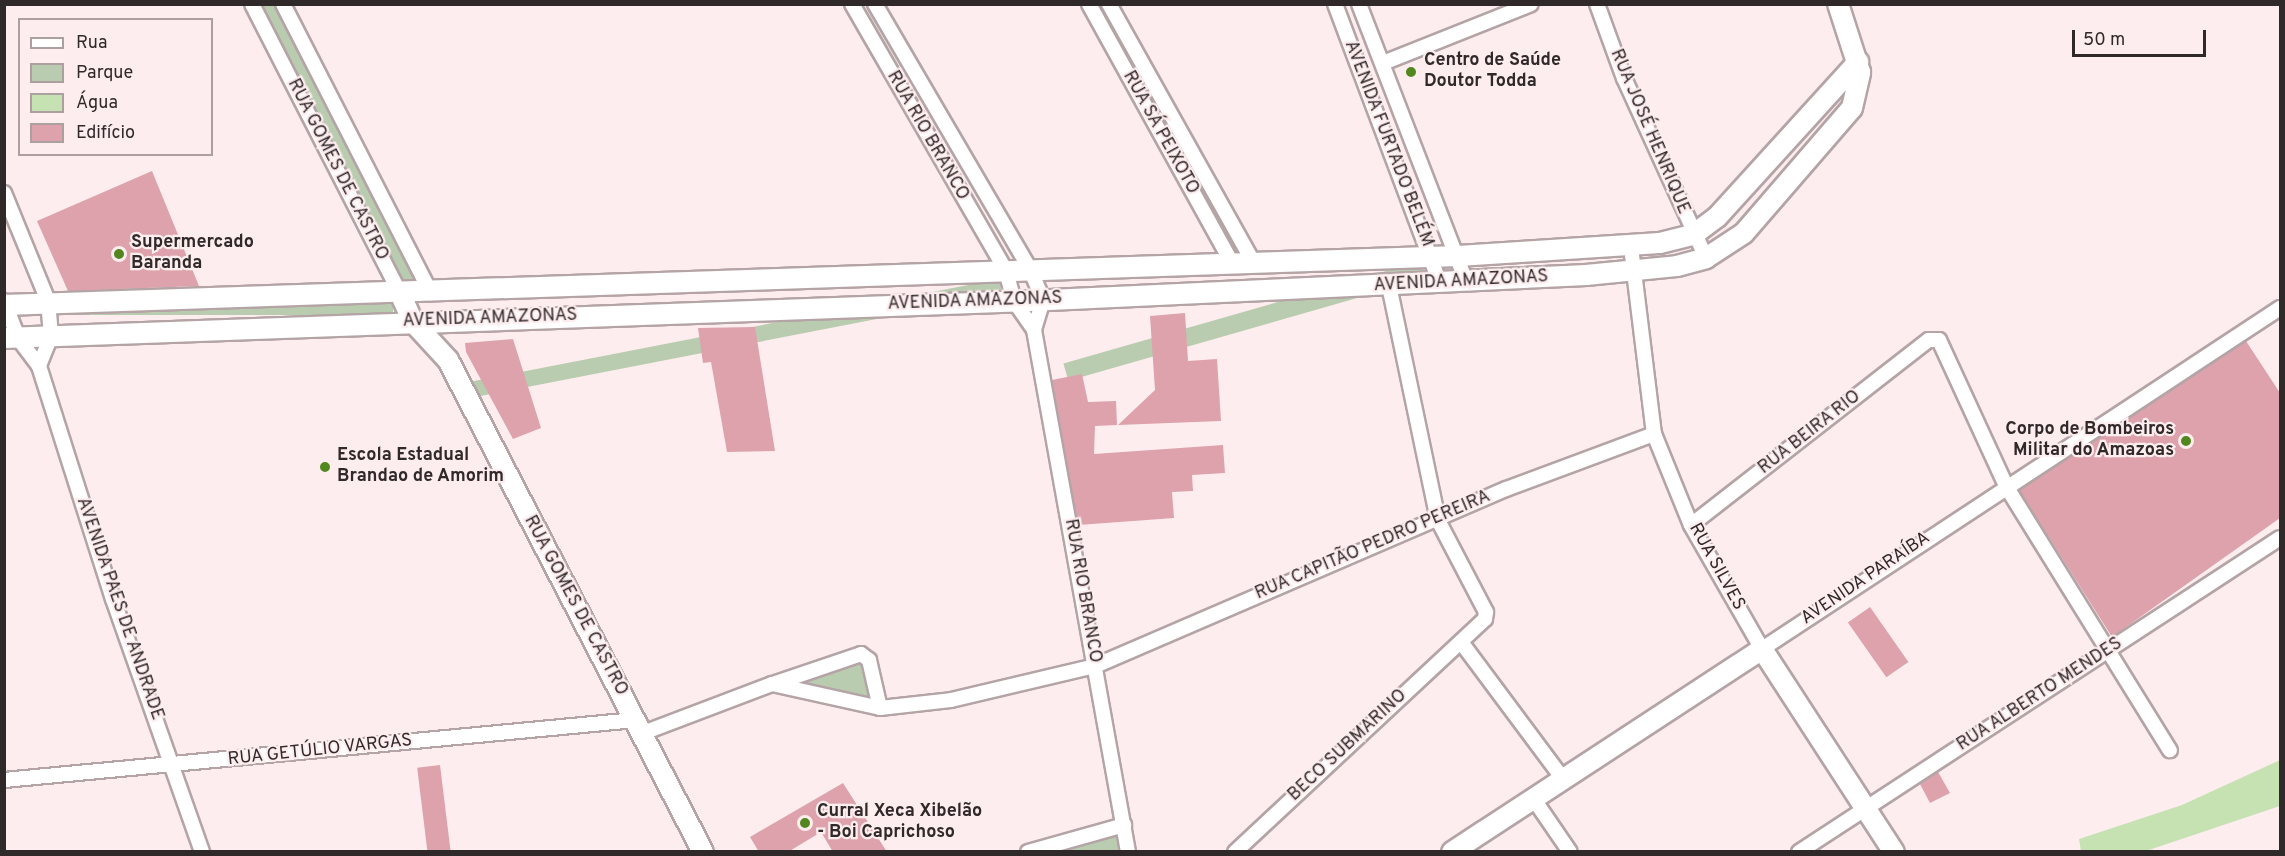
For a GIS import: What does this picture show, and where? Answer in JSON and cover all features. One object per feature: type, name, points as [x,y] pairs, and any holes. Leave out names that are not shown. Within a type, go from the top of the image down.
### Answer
[{"type":"street","name":"RUA GOMES DE CASTRO","points":[[252,4],[414,322],[448,360],[703,852]]},
{"type":"street","name":"RUA GOMES DE CASTRO","points":[[283,4],[431,293],[443,320],[448,360]]},
{"type":"street","name":"RUA RIO BRANCO","points":[[852,4],[1006,271],[1014,301],[1034,330],[1128,852]]},
{"type":"street","name":"RUA RIO BRANCO","points":[[875,4],[1030,269],[1043,300],[1034,330]]},
{"type":"street","name":"RUA SÁ PEIXOTO","points":[[1089,4],[1231,261]]},
{"type":"street","name":"RUA SÁ PEIXOTO","points":[[1109,4],[1252,260]]},
{"type":"street","name":"AVENIDA FURTADO BELÉM","points":[[1335,4],[1440,283]]},
{"type":"street","name":"AVENIDA FURTADO BELÉM","points":[[1359,4],[1458,256],[1466,282]]},
{"type":"street","points":[[1383,63],[1531,4]]},
{"type":"street","name":"RUA JOSÉ HENRIQUE","points":[[1597,4],[1624,78],[1706,258]]},
{"type":"street","points":[[1694,235],[1755,178],[1860,72],[1838,4]]},
{"type":"street","name":"AVENIDA AMAZONAS","points":[[11,338],[1389,286],[1634,272],[1706,258],[1744,233],[1852,108],[1860,72]]},
{"type":"street","points":[[4,193],[48,301],[51,336],[39,366]]},
{"type":"street","name":"AVENIDA AMAZONAS","points":[[5,304],[48,301],[431,293],[1252,260],[1458,256],[1631,247],[1694,235]]},
{"type":"street","name":"RUA SILVES","points":[[1631,247],[1654,434],[1691,525],[1762,649],[1894,852]]},
{"type":"street","name":"BECO SUBMARINO","points":[[1235,852],[1481,626],[1486,612],[1438,520],[1389,286]]},
{"type":"street","name":"AVENIDA PAES DE ANDRADE","points":[[5,304],[11,338],[39,366],[202,852]]},
{"type":"street","name":"AVENIDA PARAÍBA","points":[[1452,852],[2280,308]]},
{"type":"street","name":"RUA BEIRA RIO","points":[[1691,525],[1929,340],[1939,340],[2006,486]]},
{"type":"street","name":"RUA CAPITÃO PEDRO PEREIRA","points":[[1095,666],[1541,475],[1654,434]]},
{"type":"street","points":[[2006,486],[2170,750]]},
{"type":"street","name":"RUA ALBERTO MENDES","points":[[1799,852],[2280,538]]},
{"type":"street","points":[[1461,642],[1563,779]]},
{"type":"street","name":"RUA GETÚLIO VARGAS","points":[[4,780],[639,727],[861,654],[869,660],[880,708]]},
{"type":"street","points":[[772,684],[880,708],[951,700],[1095,666]]},
{"type":"street","points":[[1533,798],[1570,852]]},
{"type":"street","points":[[1028,852],[1124,825]]},
{"type":"green space","points":[[254,5],[280,5],[429,292],[401,292]]},
{"type":"green space","points":[[1421,261],[1426,278],[1068,381],[1063,364]]},
{"type":"green space","points":[[999,279],[1002,295],[460,400],[457,384]]},
{"type":"green space","points":[[58,301],[393,301],[393,315],[58,315]]},
{"type":"green space","points":[[862,653],[876,705],[825,692],[808,683],[785,680]]},
{"type":"green space","points":[[1118,826],[1122,852],[1039,852]]},
{"type":"water","points":[[2280,760],[2280,806],[2146,851],[2081,851],[2079,839],[2182,805]]},
{"type":"building","name":"Supermercado Baranda","points":[[152,171],[199,286],[68,291],[37,221]]},
{"type":"building","points":[[1185,313],[1188,361],[1217,359],[1221,421],[1118,425],[1155,390],[1150,316]]},
{"type":"building","points":[[755,327],[775,451],[727,452],[711,362],[703,363],[698,328]]},
{"type":"building","points":[[513,339],[541,428],[513,439],[466,352],[465,343]]},
{"type":"building","name":"Corpo de Bombeiros Militar do Amazoas","points":[[2246,341],[2280,393],[2280,518],[2112,637],[2019,490]]},
{"type":"building","points":[[1082,374],[1088,402],[1116,401],[1117,425],[1095,426],[1094,454],[1223,445],[1225,473],[1192,475],[1193,491],[1172,492],[1174,518],[1078,525],[1052,380]]},
{"type":"building","points":[[1870,607],[1908,662],[1886,677],[1848,622]]},
{"type":"building","points":[[440,765],[451,852],[428,852],[417,768]]},
{"type":"building","points":[[1938,772],[1950,793],[1930,803],[1920,784]]},
{"type":"building","name":"Curral Xeca Xibelão - Boi Caprichoso","points":[[843,783],[887,852],[833,852],[821,832],[788,852],[759,852],[750,837]]},
{"type":"place","name":"Centro de Saúde Doutor Todda","points":[[1411,72]]},
{"type":"place","name":"Supermercado Baranda","points":[[119,254]]},
{"type":"place","name":"Corpo de Bombeiros Militar do Amazoas","points":[[2186,441]]},
{"type":"place","name":"Escola Estadual Brandao de Amorim","points":[[325,467]]},
{"type":"place","name":"Curral Xeca Xibelão - Boi Caprichoso","points":[[805,823]]}]
